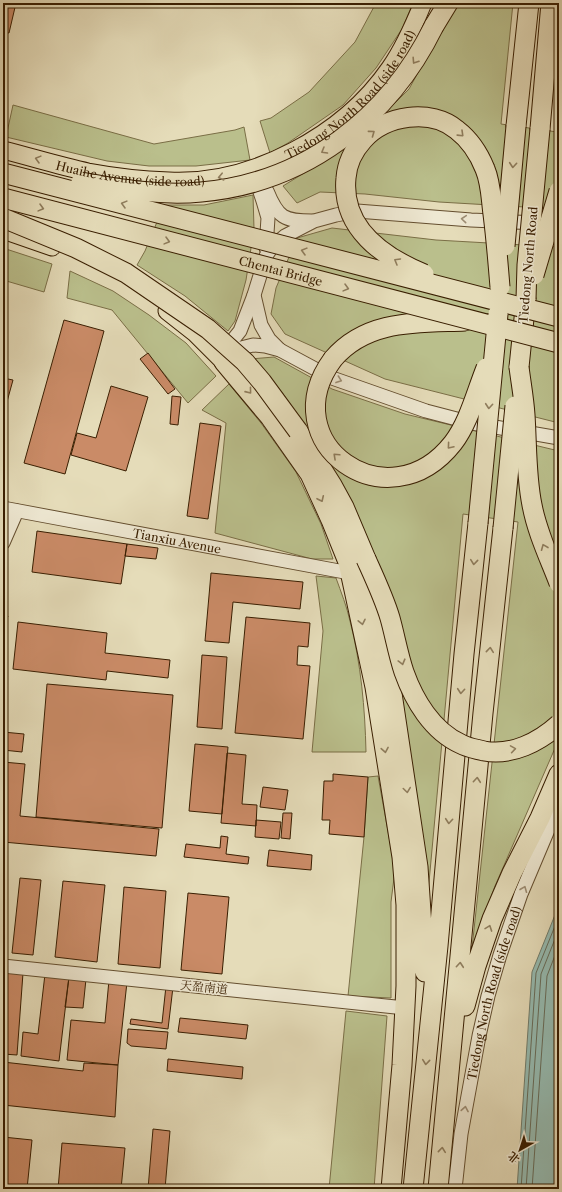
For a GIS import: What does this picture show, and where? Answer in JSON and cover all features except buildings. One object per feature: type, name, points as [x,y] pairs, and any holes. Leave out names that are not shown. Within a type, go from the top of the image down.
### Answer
[{"type":"highway","points":[[434,26],[441,3]]},
{"type":"highway","points":[[3,163],[40,174],[145,191],[200,193],[250,184],[278,175],[310,160],[333,146],[371,115],[405,76],[418,58],[434,26],[448,3]]},
{"type":"highway","name":"Tiedong North Road","points":[[428,1041],[438,946],[463,661],[529,3]]},
{"type":"highway","name":"Tiedong North Road","points":[[448,1088],[482,721],[526,299],[527,265],[551,3]]},
{"type":"highway","points":[[484,299],[409,267],[376,247],[366,238],[349,210],[345,190],[347,168],[354,151],[370,133],[396,120],[422,117],[449,125],[456,129],[469,141],[485,170],[491,192],[500,287]]},
{"type":"highway","name":"Chentai Bridge","points":[[3,173],[559,318]]},
{"type":"highway","points":[[526,299],[540,260],[559,191]]},
{"type":"highway","name":"Chentai Bridge","points":[[3,198],[559,343]]},
{"type":"highway","points":[[3,218],[76,248],[126,273],[208,329],[245,362],[281,407],[332,485],[350,519],[381,591],[404,671],[412,690],[429,719],[443,733],[461,745],[488,751],[499,751],[522,748],[545,736],[559,724]]},
{"type":"highway","points":[[471,320],[386,326],[363,336],[337,354],[324,372],[316,393],[316,408],[320,432],[331,450],[339,459],[356,470],[387,478],[405,476],[430,465],[452,444],[464,426],[495,347]]},
{"type":"highway","points":[[221,359],[270,417],[310,474],[348,562],[375,686],[402,857],[406,906],[405,1008],[392,1189]]},
{"type":"highway","points":[[519,367],[525,413],[531,503],[542,542],[559,583]]},
{"type":"highway","points":[[366,559],[387,660],[418,867],[424,950],[428,1041],[413,1189]]},
{"type":"highway","points":[[438,1189],[448,1088],[464,1009],[476,966],[492,919],[512,873],[540,818],[559,774]]},
{"type":"main road","name":"Tiedong North Road (side road)","points":[[255,168],[279,159],[309,142],[338,122],[357,106],[390,68],[413,28],[423,3]]},
{"type":"main road","name":"Huaihe Avenue (side road)","points":[[3,150],[87,172],[170,182],[209,179],[255,168]]},
{"type":"main road","points":[[3,230],[74,256],[125,281],[174,315],[195,333],[221,359]]},
{"type":"street","points":[[255,168],[273,204],[286,218],[294,221],[314,221],[357,211],[471,220],[559,224]]},
{"type":"street","points":[[221,359],[240,331],[254,295],[266,256],[268,218],[255,168]]},
{"type":"street","points":[[266,256],[279,240],[314,221]]},
{"type":"street","points":[[254,295],[261,325],[269,338],[280,350]]},
{"type":"street","points":[[221,359],[236,350],[248,346],[265,346],[280,350],[332,378],[426,411],[472,423],[559,438]]},
{"type":"street","name":"Tianxiu Avenue","points":[[3,508],[350,573]]},
{"type":"street","points":[[3,543],[17,511]]},
{"type":"street","name":"Tiedong North Road (side road)","points":[[455,1189],[461,1134],[488,996],[500,955],[521,894],[559,804]]},
{"type":"street","name":"天盈南道","points":[[3,966],[405,1008]]},
{"type":"green space","points":[[376,3],[413,3],[402,29],[376,68],[343,105],[288,143],[270,153],[260,121],[271,118],[309,92],[355,42]]},
{"type":"green space","points":[[452,3],[513,3],[501,124],[557,132],[559,101],[559,209],[439,202],[365,194],[320,192],[297,203],[283,186],[317,165],[390,108],[409,89],[442,29]]},
{"type":"green space","points":[[13,105],[154,144],[235,130],[244,127],[250,160],[196,166],[149,166],[107,161],[6,137]]},
{"type":"green space","points":[[253,195],[254,229],[246,280],[235,321],[228,331],[185,296],[137,265],[145,251],[164,205],[204,205]]},
{"type":"green space","points":[[332,228],[436,240],[559,247],[559,423],[385,379],[285,334],[271,314],[276,288],[297,238]]},
{"type":"green space","points":[[3,248],[52,264],[44,292],[3,280]]},
{"type":"green space","points":[[70,271],[113,291],[149,315],[186,343],[216,376],[188,403],[112,310],[67,298]]},
{"type":"green space","points":[[274,357],[332,389],[405,414],[559,451],[559,739],[495,886],[472,948],[518,522],[463,514],[428,893],[310,434],[276,384],[250,359]]},
{"type":"green space","points":[[229,384],[261,423],[296,472],[321,524],[333,559],[312,559],[215,533],[226,423],[202,410]]},
{"type":"green space","points":[[316,576],[336,578],[347,610],[360,670],[365,719],[366,752],[312,752],[323,631]]},
{"type":"green space","points":[[378,776],[395,870],[391,902],[391,998],[348,996],[364,837],[368,777]]},
{"type":"green space","points":[[346,1011],[387,1016],[374,1189],[329,1189]]},
{"type":"water","points":[[559,905],[559,1189],[517,1189],[532,972]]}]
